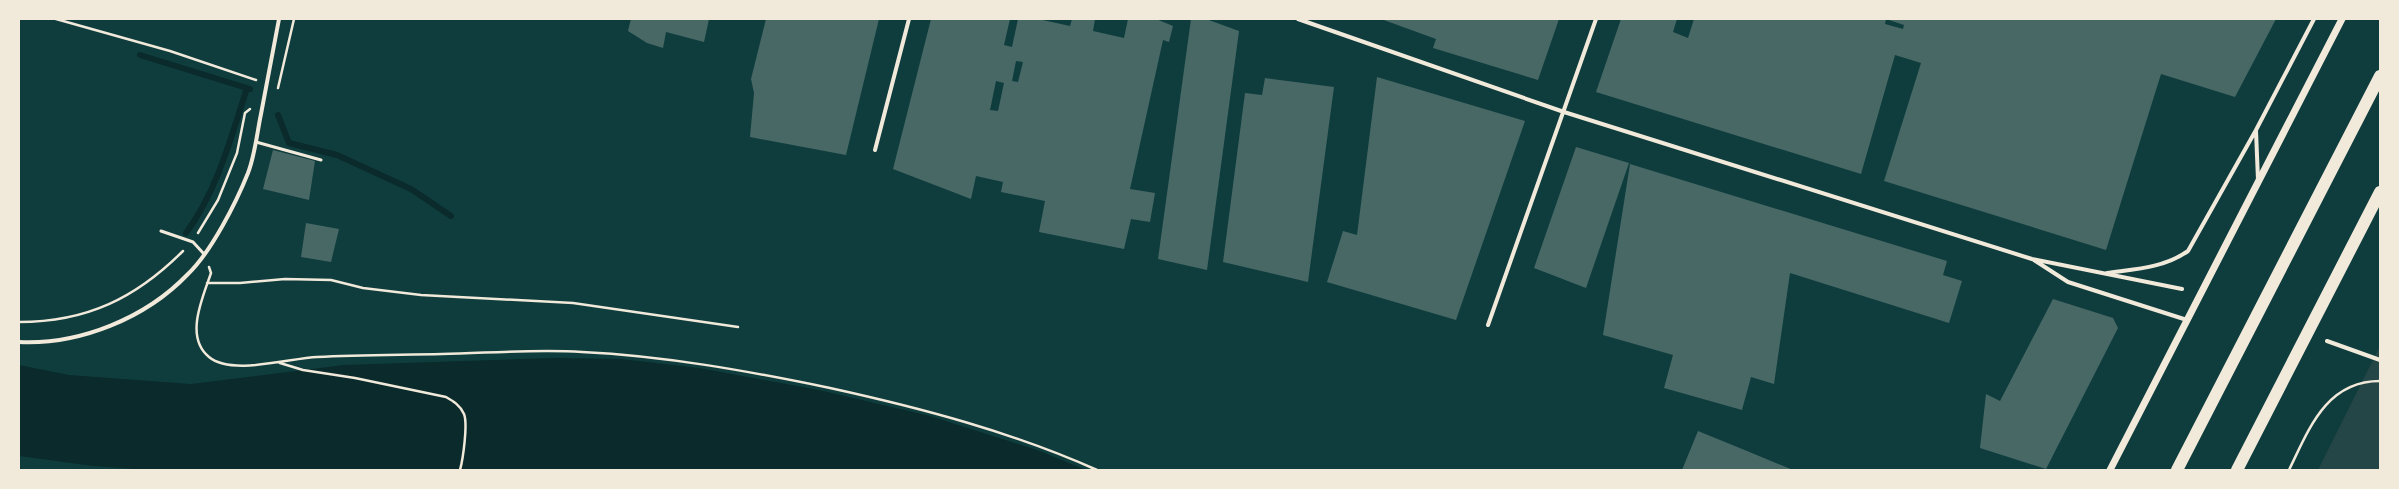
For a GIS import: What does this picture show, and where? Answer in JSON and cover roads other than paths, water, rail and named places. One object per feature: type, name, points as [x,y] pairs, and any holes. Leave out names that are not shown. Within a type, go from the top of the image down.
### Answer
[{"type":"highway","points":[[2177,470],[2380,76]]},
{"type":"highway","points":[[2237,470],[2380,192]]},
{"type":"street","points":[[19,342],[65,339],[97,330],[132,316],[162,298],[189,274],[204,254],[235,202],[248,172],[256,142],[279,19]]},
{"type":"street","points":[[875,150],[908,19]]},
{"type":"street","points":[[1298,19],[1564,112],[2032,258],[2102,274],[2182,289]]},
{"type":"street","points":[[1488,325],[1596,19]]},
{"type":"street","points":[[2102,274],[2148,268],[2174,261],[2188,251],[2256,130],[2314,19]]},
{"type":"street","points":[[2110,470],[2342,19]]},
{"type":"street","points":[[2256,130],[2258,182]]},
{"type":"street","points":[[2032,258],[2068,282],[2187,320]]},
{"type":"street","points":[[2327,341],[2380,360]]},
{"type":"lane","points":[[256,142],[321,160]]},
{"type":"lane","points":[[162,231],[192,242],[204,254]]},
{"type":"waterway","points":[[140,55],[250,89]]},
{"type":"waterway","points":[[186,233],[197,217],[215,182],[229,145],[247,88]]},
{"type":"waterway","points":[[278,115],[289,143],[337,155],[411,189],[451,216]]}]
